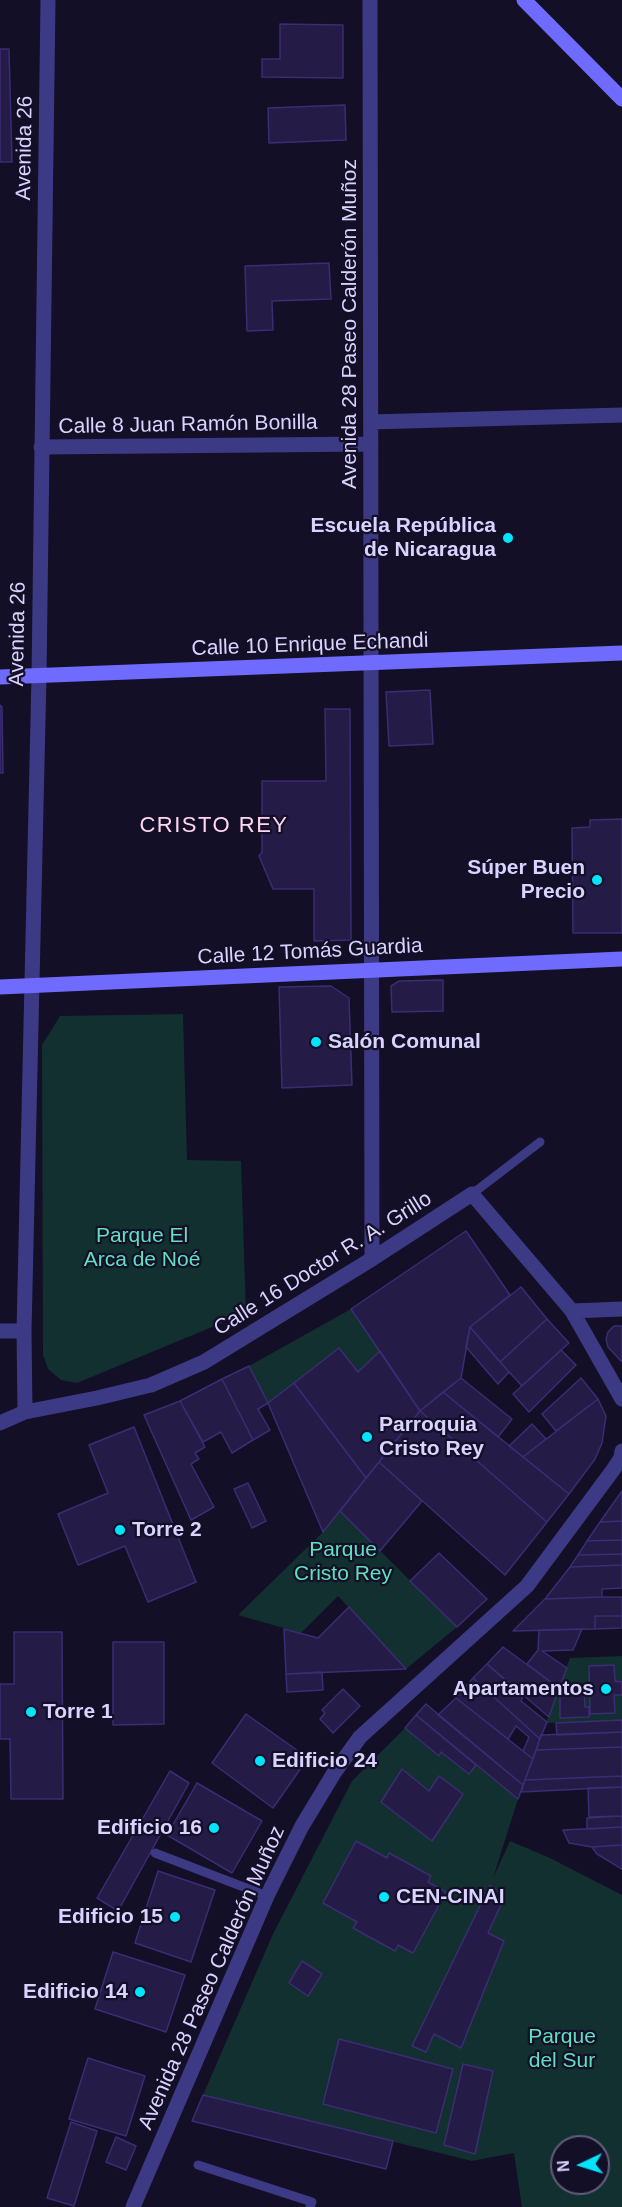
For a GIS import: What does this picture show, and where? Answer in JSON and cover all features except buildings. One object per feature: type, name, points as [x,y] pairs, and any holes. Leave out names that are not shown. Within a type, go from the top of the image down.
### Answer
[{"type":"street","name":"Avenida 26","points":[[25,1412],[24,1331],[39,675],[48,0]]},
{"type":"street","name":"Avenida 28 Paseo Calderón Muñoz","points":[[370,0],[372,1259]]},
{"type":"street","points":[[524,0],[622,99]]},
{"type":"street","points":[[371,422],[622,415]]},
{"type":"street","name":"Calle 8 Juan Ramón Bonilla","points":[[41,447],[371,444]]},
{"type":"street","name":"Calle 10 Enrique Echandi","points":[[0,677],[622,653]]},
{"type":"street","name":"Calle 12 Tomás Guardia","points":[[0,987],[622,959]]},
{"type":"street","points":[[472,1194],[573,1311],[622,1398]]},
{"type":"street","name":"Calle 16 Doctor R. A. Grillo","points":[[0,1423],[25,1412],[151,1385],[204,1362],[372,1259],[472,1194]]},
{"type":"street","points":[[573,1311],[622,1309]]},
{"type":"street","points":[[0,1331],[24,1331]]},
{"type":"street","name":"Avenida 28 Paseo Calderón Muñoz","points":[[134,2207],[267,1896],[302,1826],[334,1773],[360,1737],[527,1586],[613,1470],[621,1458],[622,1451]]},
{"type":"lane","points":[[472,1194],[540,1142]]},
{"type":"lane","points":[[155,1853],[267,1896]]},
{"type":"lane","points":[[198,2165],[312,2202],[310,2207]]},
{"type":"green space","name":"Parque El Arca de Noé","points":[[183,1014],[187,1160],[241,1161],[246,1313],[77,1383],[61,1380],[48,1369],[43,1355],[42,1045],[60,1016]]},
{"type":"green space","points":[[351,1309],[380,1351],[358,1372],[339,1348],[268,1403],[249,1366]]},
{"type":"green space","name":"Parque Cristo Rey","points":[[340,1511],[457,1627],[406,1669],[338,1596],[301,1633],[238,1615],[323,1532]]},
{"type":"green space","points":[[622,1656],[622,1720],[546,1723],[570,1658]]},
{"type":"green space","name":"Parque del Sur","points":[[405,1728],[439,1756],[441,1752],[469,1774],[476,1765],[518,1799],[493,1878],[510,1841],[550,1858],[622,1895],[622,2207],[522,2207],[514,2153],[472,2161],[203,2095],[273,1934],[352,1781]],"holes":[[[402,1769],[429,1791],[439,1776],[463,1794],[432,1841],[381,1802]],[[389,1854],[430,1875],[428,1882],[446,1892],[413,1953],[398,1945],[394,1951],[354,1928]],[[491,1885],[505,1896],[488,1933],[504,1942],[461,2047],[434,2034],[426,2052],[413,2046]],[[340,2039],[453,2069],[436,2133],[323,2104]]]},
{"type":"place","name":"Escuela República de Nicaragua","points":[[508,538]]},
{"type":"place","name":"Súper Buen Precio","points":[[597,880]]},
{"type":"place","name":"Salón Comunal","points":[[316,1042]]},
{"type":"place","name":"Parroquia Cristo Rey","points":[[367,1437]]},
{"type":"place","name":"Torre 2","points":[[120,1530]]},
{"type":"place","name":"Apartamentos","points":[[606,1689]]},
{"type":"place","name":"Torre 1","points":[[31,1712]]},
{"type":"place","name":"Edificio 24","points":[[260,1761]]},
{"type":"place","name":"Edificio 16","points":[[214,1828]]},
{"type":"place","name":"CEN-CINAI","points":[[384,1897]]},
{"type":"place","name":"Edificio 15","points":[[175,1917]]},
{"type":"place","name":"Edificio 14","points":[[140,1992]]},
{"type":"district","name":"CRISTO REY","points":[[214,826]]}]
